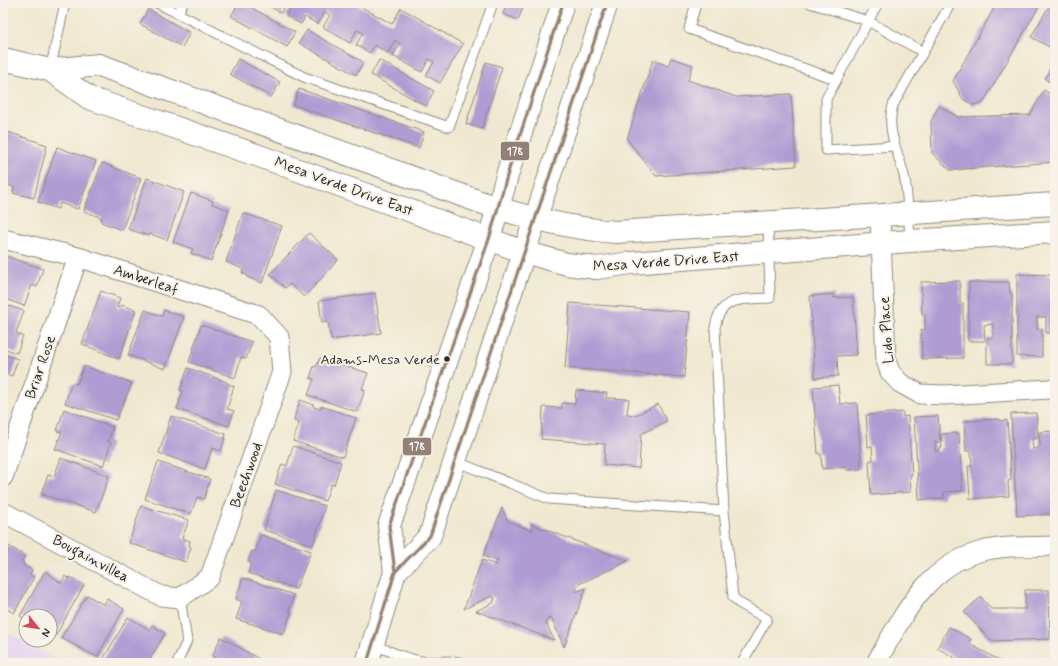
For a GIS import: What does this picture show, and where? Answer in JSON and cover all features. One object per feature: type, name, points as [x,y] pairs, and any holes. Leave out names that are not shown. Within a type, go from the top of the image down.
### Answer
[{"type":"street","points":[[370,654],[395,572],[389,526],[488,239],[563,3]]},
{"type":"street","points":[[395,572],[430,536],[608,3]]},
{"type":"street","name":"Mesa Verde Drive East","points":[[3,59],[50,70],[99,65],[497,208],[536,220],[582,230],[616,232],[1055,204]]},
{"type":"street","name":"Mesa Verde Drive East","points":[[50,70],[89,98],[262,157],[524,252],[567,264],[597,268],[631,263],[910,241],[1055,232]]},
{"type":"street","name":"Lido Place","points":[[880,215],[886,360],[890,372],[900,383],[910,390],[930,396],[1050,389]]},
{"type":"street","name":"Amberleaf","points":[[3,239],[78,257],[259,315],[279,337]]},
{"type":"street","name":"Briar Rose","points":[[3,477],[78,257]]},
{"type":"street","name":"Beechwood","points":[[180,598],[210,577],[282,372],[279,337]]},
{"type":"street","name":"Bougainvillea","points":[[3,512],[162,596],[180,598]]},
{"type":"street","points":[[876,663],[906,611],[926,584],[937,574],[962,558],[979,552],[997,548],[1055,546]]},
{"type":"lane","points":[[50,70],[65,3]]},
{"type":"lane","points":[[158,3],[304,77],[449,127],[493,3]]},
{"type":"lane","points":[[178,13],[183,3]]},
{"type":"lane","points":[[696,3],[689,29],[835,79]]},
{"type":"lane","points":[[810,3],[868,21],[923,52]]},
{"type":"lane","points":[[878,3],[835,79],[826,99],[826,150],[895,146]]},
{"type":"lane","points":[[910,241],[905,181],[890,122],[893,105],[951,3]]},
{"type":"lane","points":[[742,663],[767,619],[739,603],[733,597],[724,511],[715,328],[717,317],[721,309],[728,303],[736,300],[770,298],[768,223]]},
{"type":"lane","points":[[455,461],[549,499],[724,511]]},
{"type":"lane","points":[[177,663],[187,641],[180,598]]},
{"type":"lane","points":[[370,654],[420,661],[437,662],[452,660],[463,663]]},
{"type":"shaded area","points":[[3,630],[18,638],[18,648],[35,648],[62,663],[3,663]]},
{"type":"building","points":[[239,3],[243,3],[295,32],[287,47],[231,16]]},
{"type":"building","points":[[264,3],[287,3],[281,13]]},
{"type":"building","points":[[291,3],[354,3],[392,24],[401,8],[463,44],[440,83],[426,75],[434,62],[429,59],[422,72],[393,56],[400,44],[395,40],[388,53],[374,45],[370,53],[356,45],[363,33],[357,30],[350,43],[323,27],[330,15],[325,12],[318,24],[305,17],[301,24],[286,16],[293,4]]},
{"type":"building","points":[[507,3],[525,3],[518,20],[503,14]]},
{"type":"building","points":[[997,3],[1041,3],[983,103],[973,105],[963,99],[953,81]]},
{"type":"building","points":[[1051,3],[1055,6],[1055,50],[1031,37]]},
{"type":"building","points":[[148,9],[190,33],[182,47],[140,24]]},
{"type":"building","points":[[307,30],[363,62],[356,75],[299,43]]},
{"type":"building","points":[[1054,51],[1055,85],[1045,79],[1052,66]]},
{"type":"building","points":[[671,58],[693,65],[688,80],[736,97],[791,94],[796,166],[656,176],[627,139],[653,60],[668,66]]},
{"type":"building","points":[[238,59],[280,82],[271,97],[230,74]]},
{"type":"building","points":[[379,60],[434,91],[426,106],[371,75]]},
{"type":"building","points":[[486,62],[502,67],[482,129],[466,124]]},
{"type":"building","points":[[299,89],[424,132],[419,148],[293,105]]},
{"type":"building","points":[[1044,90],[1055,97],[1055,162],[950,170],[932,153],[931,121],[939,106],[958,117],[1030,115]]},
{"type":"building","points":[[8,132],[47,145],[34,198],[13,193],[14,187],[3,184],[3,151]]},
{"type":"building","points":[[57,147],[96,161],[78,209],[60,203],[58,209],[38,202]]},
{"type":"building","points":[[102,163],[141,178],[122,230],[101,222],[102,218],[84,211]]},
{"type":"building","points":[[147,178],[184,192],[167,240],[128,229]]},
{"type":"building","points":[[191,193],[213,201],[212,204],[229,210],[211,261],[191,253],[193,249],[173,242]]},
{"type":"building","points":[[243,213],[282,226],[262,283],[247,277],[247,275],[242,273],[243,269],[226,262]]},
{"type":"building","points":[[309,233],[338,260],[304,297],[290,284],[285,288],[270,274]]},
{"type":"building","points":[[3,255],[43,269],[37,287],[32,285],[24,306],[3,298]]},
{"type":"building","points":[[1017,274],[1055,275],[1055,333],[1046,333],[1046,317],[1037,317],[1037,329],[1042,329],[1042,357],[1017,356]]},
{"type":"building","points":[[960,281],[960,303],[963,303],[963,358],[922,359],[921,330],[925,330],[925,314],[922,314],[921,282]]},
{"type":"building","points":[[969,282],[1009,282],[1010,293],[1012,294],[1012,364],[987,364],[987,338],[993,338],[993,324],[984,325],[985,341],[968,341]]},
{"type":"building","points":[[101,291],[120,298],[117,307],[120,308],[121,305],[136,310],[119,359],[82,344]]},
{"type":"building","points":[[375,293],[381,333],[331,340],[328,322],[322,323],[319,301]]},
{"type":"building","points":[[834,294],[834,298],[853,297],[857,355],[837,356],[838,376],[815,378],[810,296]]},
{"type":"building","points":[[570,303],[690,312],[684,377],[565,368]]},
{"type":"building","points":[[3,304],[24,311],[16,333],[23,336],[17,353],[3,348]]},
{"type":"building","points":[[145,310],[162,316],[164,310],[184,317],[165,369],[128,355]]},
{"type":"building","points":[[201,325],[252,342],[246,359],[241,357],[235,378],[189,362]]},
{"type":"building","points":[[3,354],[18,359],[12,376],[3,373]]},
{"type":"building","points":[[320,358],[368,373],[362,389],[365,390],[357,412],[308,395],[314,379],[310,378],[314,366],[316,367]]},
{"type":"building","points":[[84,366],[132,383],[116,420],[65,403],[72,383],[77,384]]},
{"type":"building","points":[[188,368],[234,386],[227,409],[234,411],[229,426],[177,409],[183,391],[180,390]]},
{"type":"building","points":[[838,385],[840,404],[857,403],[861,463],[860,469],[847,470],[846,467],[822,469],[821,454],[818,454],[813,387]]},
{"type":"building","points":[[576,390],[607,393],[606,398],[629,399],[627,414],[636,415],[658,404],[667,421],[641,434],[639,468],[604,465],[605,444],[541,439],[543,407],[562,408],[562,403],[575,404]]},
{"type":"building","points":[[300,400],[314,405],[313,407],[320,409],[321,406],[356,418],[343,457],[293,441],[299,423],[294,421]]},
{"type":"building","points":[[64,409],[113,427],[108,442],[111,443],[103,466],[55,449],[62,432],[57,431]]},
{"type":"building","points":[[903,412],[903,417],[908,416],[912,475],[910,475],[911,492],[871,495],[869,461],[873,460],[872,446],[868,447],[866,415]]},
{"type":"building","points":[[1036,413],[1038,438],[1032,439],[1033,449],[1040,446],[1039,432],[1055,431],[1055,514],[1017,516],[1011,414]]},
{"type":"building","points":[[171,416],[226,434],[221,451],[212,448],[205,469],[159,453]]},
{"type":"building","points":[[938,416],[940,442],[935,442],[935,451],[940,451],[940,448],[942,448],[941,434],[959,433],[962,491],[944,492],[944,498],[919,500],[914,417]]},
{"type":"building","points":[[1000,419],[1000,421],[1007,420],[1011,480],[1008,481],[1009,496],[970,499],[968,466],[972,466],[971,451],[966,451],[964,421]]},
{"type":"building","points":[[293,446],[341,462],[334,485],[331,484],[325,501],[275,484],[282,464],[287,466]]},
{"type":"building","points":[[61,458],[109,476],[96,512],[41,494],[48,475],[54,477]]},
{"type":"building","points":[[158,462],[210,479],[204,499],[197,497],[191,514],[145,499]]},
{"type":"building","points":[[276,490],[325,506],[313,545],[264,530]]},
{"type":"building","points":[[141,506],[189,520],[182,538],[190,541],[189,546],[191,547],[186,562],[129,543]]},
{"type":"building","points":[[502,508],[508,521],[533,531],[531,524],[628,561],[579,584],[575,592],[586,588],[564,647],[552,619],[548,618],[546,623],[554,640],[476,611],[493,603],[495,598],[491,596],[464,609],[482,560],[496,565],[498,561],[483,556]]},
{"type":"building","points":[[261,535],[311,551],[296,589],[248,573],[251,563],[248,562],[252,551],[255,552]]},
{"type":"building","points":[[7,545],[25,556],[22,561],[24,563],[23,565],[32,570],[30,575],[34,577],[14,613],[3,607],[3,552]]},
{"type":"building","points":[[45,571],[61,583],[65,576],[69,579],[70,577],[84,585],[58,632],[58,608],[24,608]]},
{"type":"building","points":[[243,578],[294,595],[289,611],[291,612],[284,634],[236,619],[242,602],[236,599]]},
{"type":"building","points":[[1025,590],[1049,590],[1050,639],[991,641],[964,612],[981,597],[991,609],[1025,609]]},
{"type":"building","points":[[87,595],[104,605],[107,599],[124,609],[97,657],[61,638]]},
{"type":"building","points":[[128,617],[150,630],[152,625],[165,633],[148,663],[105,663],[102,661]]},
{"type":"building","points":[[949,627],[971,639],[968,643],[1004,663],[951,663],[954,657],[937,648]]},
{"type":"building","points":[[221,637],[266,663],[214,663],[216,659],[212,656]]},
{"type":"transit line","name":"178","points":[[388,596],[395,572],[389,526],[489,239],[509,169],[563,3]]},
{"type":"transit line","name":"178","points":[[367,663],[395,572],[430,536],[607,3]]},
{"type":"place","name":"Adams-Mesa Verde","points":[[447,359]]}]
